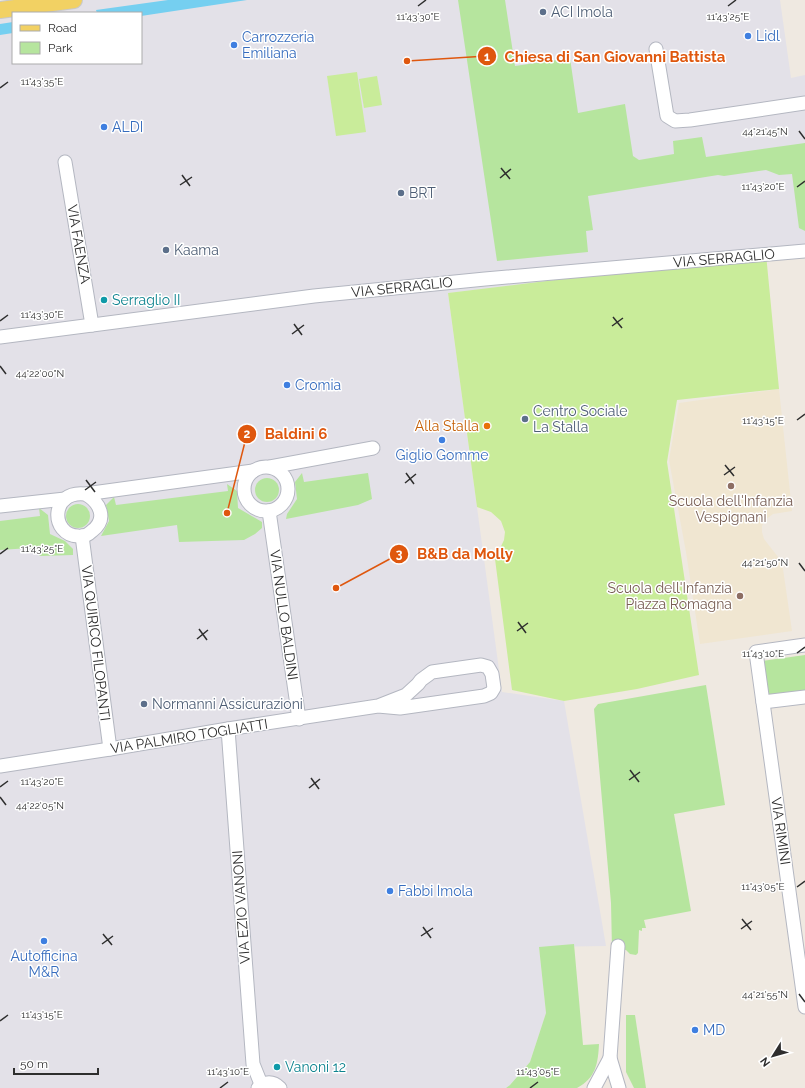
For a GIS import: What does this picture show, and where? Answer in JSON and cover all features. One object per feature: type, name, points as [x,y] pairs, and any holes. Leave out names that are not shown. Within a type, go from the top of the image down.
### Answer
[{"type":"main road","points":[[0,10],[74,0]]},
{"type":"street","points":[[656,49],[666,116],[675,121],[805,103]]},
{"type":"street","name":"VIA FAENZA","points":[[65,162],[92,325]]},
{"type":"street","name":"VIA SERRAGLIO","points":[[0,337],[314,296],[485,279],[805,251]]},
{"type":"street","points":[[270,468],[373,448]]},
{"type":"street","points":[[264,467],[270,468],[282,474],[286,479],[288,493],[286,500],[282,505],[276,509],[262,511],[255,509],[246,498],[244,491],[245,483],[248,477],[258,469],[264,467]]},
{"type":"street","points":[[85,494],[96,503],[100,509],[99,523],[89,534],[76,536],[69,534],[60,524],[58,511],[60,504],[71,495],[253,472]]},
{"type":"street","points":[[0,506],[65,499]]},
{"type":"street","name":"VIA NULLO BALDINI","points":[[269,511],[299,719]]},
{"type":"street","name":"VIA QUIRICO FILOPANTI","points":[[82,536],[110,749]]},
{"type":"street","name":"VIA RIMINI","points":[[805,645],[756,652],[805,1006]]},
{"type":"street","name":"VIA PALMIRO TOGLIATTI","points":[[0,766],[378,706],[406,695],[421,680],[432,672],[481,664],[488,667],[492,674],[494,688],[491,693],[484,696],[400,708],[378,706]]},
{"type":"street","points":[[763,702],[805,697]]},
{"type":"street","name":"VIA EZIO VANONI","points":[[228,729],[253,1064],[259,1086],[270,1082],[274,1083],[280,1088]]},
{"type":"street","points":[[618,946],[610,1058],[619,1088]]},
{"type":"street","points":[[594,1088],[610,1058]]},
{"type":"shaded area","points":[[72,0],[780,0],[791,78],[805,75],[805,253],[448,293],[502,692],[564,701],[606,946],[539,947],[546,1013],[530,1062],[506,1088],[0,1088],[0,9]]},
{"type":"shaded area","name":"Scuola dell'Infanzia Vespignani","points":[[779,389],[792,511],[773,514],[765,520],[762,526],[762,532],[764,539],[782,562],[792,631],[700,644],[686,552],[669,460],[679,403]]},
{"type":"green space","points":[[458,0],[505,0],[515,66],[570,58],[578,113],[625,104],[633,156],[639,160],[674,154],[673,141],[702,137],[706,157],[805,143],[805,231],[799,228],[792,174],[779,175],[766,170],[724,176],[718,175],[588,196],[593,230],[586,231],[588,252],[497,261]]},
{"type":"green space","points":[[357,72],[366,132],[336,136],[327,76]]},
{"type":"green space","points":[[377,76],[382,105],[364,108],[359,79]]},
{"type":"green space","points":[[766,254],[779,389],[677,400],[667,462],[699,675],[637,689],[564,701],[512,690],[495,559],[504,540],[505,532],[501,521],[491,512],[477,507],[448,293]]},
{"type":"green space","points":[[302,473],[304,482],[368,473],[372,499],[358,505],[286,519],[287,514],[297,499],[295,482]]},
{"type":"green space","points":[[267,478],[272,479],[278,485],[278,495],[272,501],[267,502],[262,501],[256,495],[255,490],[256,485],[262,479]]},
{"type":"green space","points":[[227,484],[237,491],[238,508],[262,522],[262,528],[244,540],[179,542],[177,525],[101,536],[109,521],[106,505],[114,497],[116,505],[228,491]]},
{"type":"green space","points":[[78,504],[83,505],[89,511],[89,521],[83,527],[78,528],[73,527],[67,521],[66,516],[67,511],[73,505]]},
{"type":"green space","points":[[39,508],[48,515],[50,534],[65,541],[73,549],[73,555],[40,556],[30,548],[0,550],[0,521],[40,516]]},
{"type":"green space","points":[[805,655],[805,692],[767,697],[762,661]]},
{"type":"green space","points":[[706,685],[725,805],[674,814],[691,911],[644,920],[646,928],[642,928],[642,931],[639,930],[638,953],[636,955],[630,954],[626,950],[612,949],[611,903],[594,709],[598,704]]},
{"type":"green space","points":[[574,944],[583,1045],[599,1044],[595,1069],[588,1080],[577,1088],[506,1088],[530,1062],[546,1013],[539,947]]},
{"type":"green space","points":[[626,1015],[635,1015],[646,1088],[634,1088],[626,1072]]},
{"type":"water","points":[[168,0],[247,0],[142,16],[142,12],[97,12],[96,10]]},
{"type":"water","points":[[12,22],[12,33],[0,35],[0,24]]},
{"type":"place","name":"ACI Imola","points":[[543,12]]},
{"type":"place","name":"Lidl","points":[[748,36]]},
{"type":"place","name":"Carrozzeria Emiliana","points":[[234,45]]},
{"type":"place","name":"Chiesa di San Giovanni Battista","points":[[407,61]]},
{"type":"place","name":"ALDI","points":[[104,127]]},
{"type":"place","name":"BRT","points":[[401,193]]},
{"type":"place","name":"Kaama","points":[[166,250]]},
{"type":"place","name":"Serraglio II","points":[[104,300]]},
{"type":"place","name":"Cromia","points":[[287,385]]},
{"type":"place","name":"Centro Sociale La Stalla","points":[[525,419]]},
{"type":"place","name":"Alla Stalla","points":[[487,426]]},
{"type":"place","name":"Giglio Gomme","points":[[442,440]]},
{"type":"place","name":"Scuola dell'Infanzia Vespignani","points":[[731,486]]},
{"type":"place","name":"Baldini 6","points":[[227,513]]},
{"type":"place","name":"B&B da Molly","points":[[336,588]]},
{"type":"place","name":"Scuola dell'Infanzia Piazza Romagna","points":[[740,596]]},
{"type":"place","name":"Normanni Assicurazioni","points":[[144,704]]},
{"type":"place","name":"Fabbi Imola","points":[[390,891]]},
{"type":"place","name":"Autofficina M&R","points":[[44,941]]},
{"type":"place","name":"MD","points":[[695,1030]]},
{"type":"place","name":"Vanoni 12","points":[[277,1067]]}]
